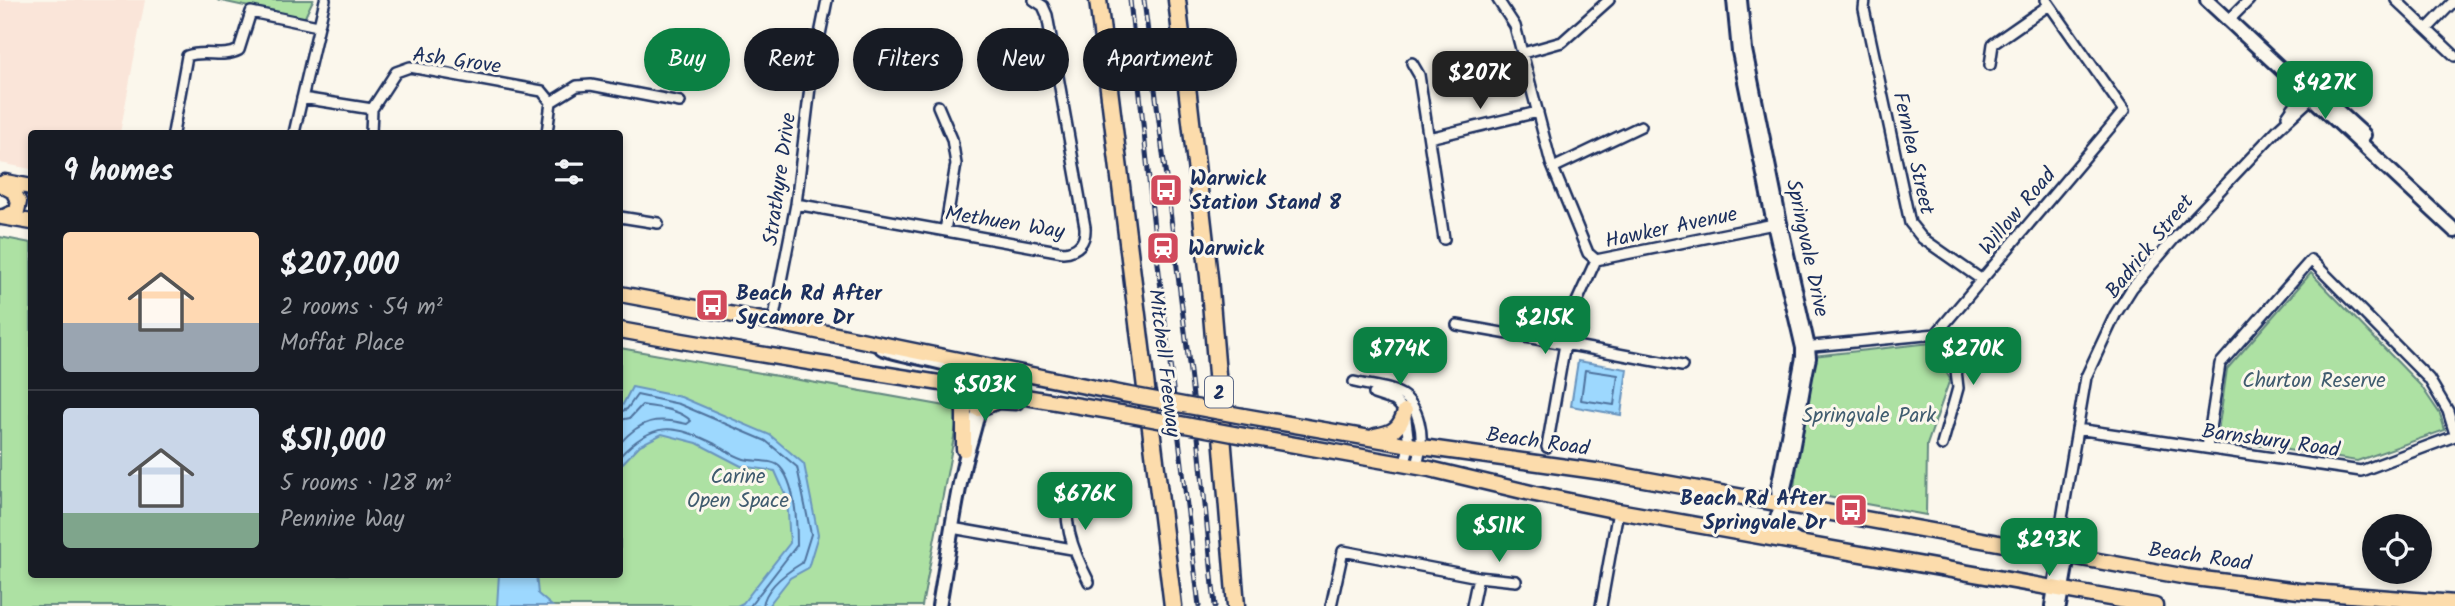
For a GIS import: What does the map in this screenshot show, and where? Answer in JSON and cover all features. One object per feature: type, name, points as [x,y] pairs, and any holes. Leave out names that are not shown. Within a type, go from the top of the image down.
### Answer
[{"type":"highway","name":"Mitchell Freeway","points":[[1098,0],[1173,606]]},
{"type":"highway","name":"2","points":[[1177,0],[1209,277],[1236,606]]},
{"type":"main road","points":[[2207,0],[2231,17]]},
{"type":"main road","points":[[2217,0],[2231,17],[2455,231]]},
{"type":"main road","points":[[2310,92],[2455,221]]},
{"type":"main road","points":[[0,183],[28,186]]},
{"type":"main road","points":[[0,183],[13,191],[19,202],[17,211],[2,217]]},
{"type":"main road","points":[[2,217],[28,221]]},
{"type":"main road","name":"Beach Road","points":[[623,295],[1242,416],[1415,446],[1610,473],[2187,577],[2455,603]]},
{"type":"main road","points":[[623,331],[833,368],[978,387],[1411,465],[1618,511],[2155,606]]},
{"type":"main road","points":[[871,343],[897,355],[962,369],[975,378],[978,387],[980,398],[963,469],[939,606]]},
{"type":"main road","points":[[964,449],[973,397],[978,387],[998,374],[1022,374]]},
{"type":"main road","points":[[958,384],[964,402],[963,469]]},
{"type":"main road","points":[[978,409],[998,401],[1090,408]]},
{"type":"main road","points":[[1366,438],[1395,431],[1402,424],[1405,411]]},
{"type":"street","points":[[295,130],[325,0]]},
{"type":"street","name":"Strathyre Drive","points":[[821,28],[827,0]]},
{"type":"street","name":"Methuen Way","points":[[796,204],[1063,252],[1076,249],[1084,238],[1085,228],[1047,15],[1043,6],[1034,0]]},
{"type":"street","name":"Hawker Avenue","points":[[1498,0],[1516,26],[1553,167],[1588,253],[1596,260],[1777,224]]},
{"type":"street","points":[[1522,53],[1562,42],[1609,0]]},
{"type":"street","name":"Springvale Drive","points":[[1733,0],[1738,52],[1805,347],[1777,488],[1780,530],[1797,540],[1816,546]]},
{"type":"street","name":"Springvale Drive","points":[[1741,0],[1746,50],[1777,224]]},
{"type":"street","name":"Fernlea Street","points":[[1865,0],[1864,9],[1910,223],[1922,238],[1982,280]]},
{"type":"street","points":[[2231,17],[2249,0]]},
{"type":"street","points":[[2396,0],[2455,56]]},
{"type":"street","points":[[2427,29],[2455,0]]},
{"type":"street","points":[[1990,65],[1993,44],[2047,2]]},
{"type":"street","name":"Willow Road","points":[[1936,334],[2124,111],[2047,2]]},
{"type":"street","points":[[174,130],[187,56],[198,52],[229,55],[239,50],[251,12],[318,26]]},
{"type":"street","points":[[1412,63],[1419,75],[1444,239]]},
{"type":"street","name":"Ash Grove","points":[[372,109],[396,72],[410,67],[542,91],[551,103]]},
{"type":"street","points":[[547,130],[551,103],[577,86],[591,85],[680,102]]},
{"type":"street","name":"Strathyre Drive","points":[[773,323],[796,204],[810,91]]},
{"type":"street","name":"Badrick Street","points":[[2060,530],[2081,396],[2102,339],[2132,288],[2310,92]]},
{"type":"street","points":[[302,98],[372,109],[371,130]]},
{"type":"street","points":[[938,106],[952,139],[956,164],[946,231]]},
{"type":"street","points":[[1429,138],[1538,112]]},
{"type":"street","points":[[1553,167],[1642,125]]},
{"type":"street","points":[[623,217],[658,223]]},
{"type":"street","points":[[1547,447],[1569,319],[1596,260]]},
{"type":"street","points":[[2207,448],[2220,364],[2311,260],[2429,379],[2448,411],[2455,435]]},
{"type":"street","points":[[1457,325],[1682,366]]},
{"type":"street","points":[[1805,347],[1936,334],[1956,370],[1958,388],[1942,445]]},
{"type":"street","points":[[1354,382],[1390,390],[1412,401],[1416,407],[1421,432],[1411,465]]},
{"type":"street","points":[[1374,394],[1395,401],[1405,411],[1415,446]]},
{"type":"street","name":"Barnsbury Road","points":[[2077,429],[2361,471],[2455,435]]},
{"type":"street","points":[[1070,481],[1065,501],[1072,549],[1089,582]]},
{"type":"street","name":"Springvale Drive","points":[[1740,532],[1760,533],[1769,529],[1779,504]]},
{"type":"street","points":[[1601,606],[1618,511]]},
{"type":"street","points":[[952,528],[1072,549]]},
{"type":"street","points":[[1331,606],[1343,551],[1478,577],[1516,581]]},
{"type":"street","points":[[2051,606],[2058,590],[2064,554]]},
{"type":"street","points":[[1472,606],[1478,577]]},
{"type":"street","points":[[2058,590],[2060,606]]},
{"type":"shaded area","points":[[0,0],[145,0],[121,130],[28,130],[28,168],[0,163]]},
{"type":"green space","points":[[217,0],[313,0],[304,19]]},
{"type":"green space","name":"Carine Open Space","points":[[0,237],[28,242],[28,578],[623,578],[623,349],[951,407],[958,416],[922,606],[0,606]]},
{"type":"green space","name":"Churton Reserve","points":[[2311,273],[2421,386],[2440,414],[2445,430],[2357,461],[2217,439],[2227,369]]},
{"type":"green space","name":"Springvale Park","points":[[1931,343],[1950,379],[1927,445],[1926,515],[1806,493],[1794,487],[1813,356]]},
{"type":"water","points":[[1578,361],[1627,369],[1621,415],[1571,406]]},
{"type":"water","points":[[632,387],[681,397],[770,435],[804,464],[818,535],[808,568],[790,578],[768,606],[737,606],[743,603],[790,543],[787,498],[775,471],[741,466],[697,443],[662,434],[640,445],[623,463],[623,404]]},
{"type":"water","points":[[499,578],[536,578],[538,594],[552,606],[497,606]]},
{"type":"railway","points":[[1130,0],[1156,247],[1199,606]]},
{"type":"railway","points":[[1144,0],[1199,445],[1215,606]]},
{"type":"place","name":"Warwick Station Stand 8","points":[[1166,190]]},
{"type":"place","name":"Warwick","points":[[1163,248]]},
{"type":"place","name":"Beach Rd After Sycamore Dr","points":[[712,305]]},
{"type":"place","name":"Beach Rd After Springvale Dr","points":[[1851,510]]}]
